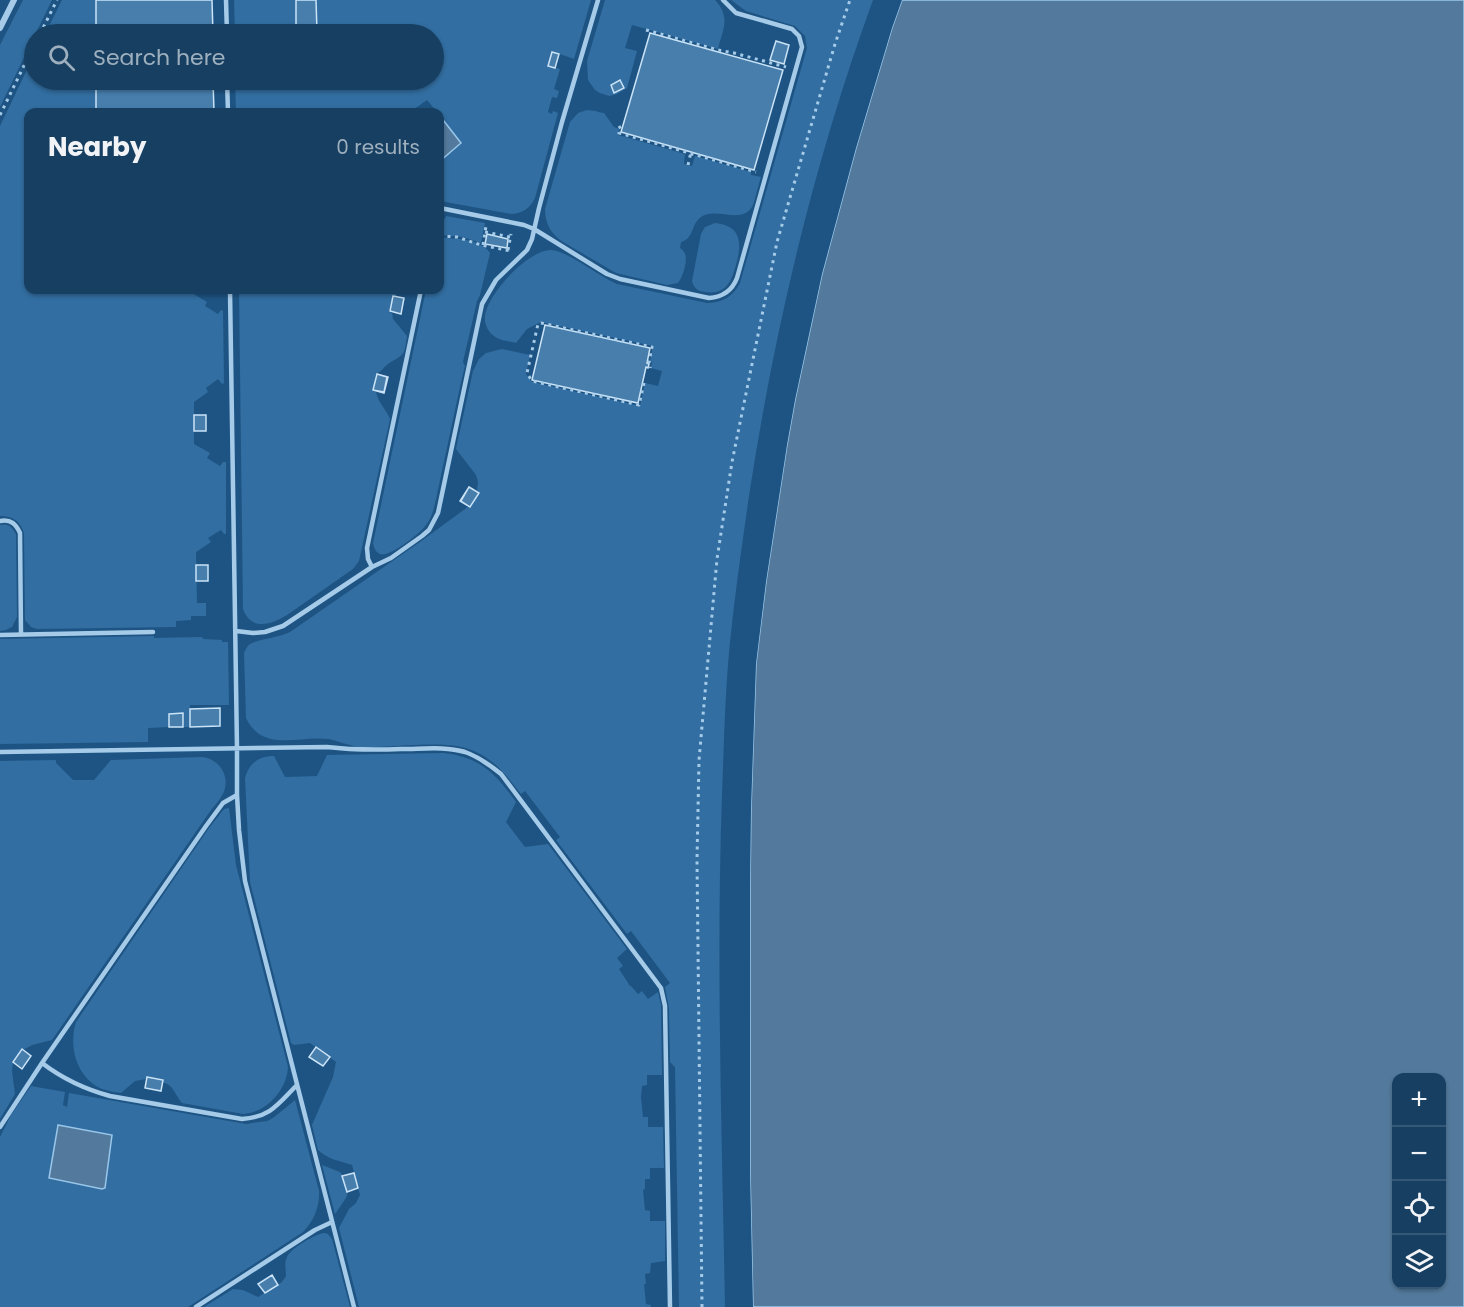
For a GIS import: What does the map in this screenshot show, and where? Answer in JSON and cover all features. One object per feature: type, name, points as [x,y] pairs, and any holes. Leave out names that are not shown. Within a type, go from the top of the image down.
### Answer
[{"type":"street","points":[[0,28],[14,0]]},
{"type":"lane","points":[[226,0],[227,24]]},
{"type":"lane","points":[[236,631],[253,633],[277,629],[372,567],[391,558],[429,530],[438,513],[482,304],[496,280],[527,250],[532,239],[562,123],[598,0]]},
{"type":"lane","points":[[444,209],[513,222],[534,230],[615,278],[709,298],[727,293],[734,284],[796,70],[802,41],[792,29],[736,13],[723,0]]},
{"type":"lane","points":[[227,90],[228,108]]},
{"type":"lane","points":[[230,294],[237,795],[245,881],[354,1307]]},
{"type":"lane","points":[[372,567],[368,560],[367,548],[420,294]]},
{"type":"lane","points":[[0,520],[12,522],[20,533],[21,634]]},
{"type":"lane","points":[[0,635],[153,632]]},
{"type":"lane","points":[[0,752],[327,747],[358,750],[443,748],[475,756],[501,774],[661,988],[665,1006],[670,1307]]},
{"type":"lane","points":[[0,1127],[206,826],[223,803],[237,795]]},
{"type":"lane","points":[[42,1063],[75,1085],[92,1091],[242,1119],[253,1118],[271,1111],[297,1085]]},
{"type":"lane","points":[[196,1307],[315,1230],[332,1222]]},
{"type":"path","points":[[45,24],[57,0]]},
{"type":"path","points":[[702,1307],[697,860],[699,760],[717,559],[732,462],[777,242],[831,55],[850,0]]},
{"type":"path","points":[[646,30],[796,70]]},
{"type":"path","points":[[0,115],[24,66]]},
{"type":"path","points":[[619,126],[621,129],[619,133],[766,175]]},
{"type":"path","points":[[688,165],[691,153]]},
{"type":"path","points":[[483,245],[488,217]]},
{"type":"path","points":[[508,250],[513,222]]},
{"type":"path","points":[[485,232],[510,237]]},
{"type":"path","points":[[444,236],[457,237],[524,253]]},
{"type":"path","points":[[644,383],[639,405],[532,381],[527,374],[538,324],[652,347],[650,368]]},
{"type":"shaded area","points":[[23,0],[52,0],[40,24],[24,24],[24,58],[0,107],[0,45]]},
{"type":"shaded area","points":[[62,0],[96,0],[96,24],[50,24]]},
{"type":"shaded area","points":[[234,0],[296,0],[296,24],[235,24]]},
{"type":"shaded area","points":[[316,0],[591,0],[574,59],[557,53],[549,66],[560,69],[554,89],[559,91],[557,98],[552,97],[548,112],[558,113],[535,198],[528,207],[512,214],[444,202],[444,158],[461,143],[444,121],[444,108],[434,108],[427,100],[416,108],[236,108],[235,90],[444,90],[444,24],[316,24]]},
{"type":"shaded area","points":[[605,0],[715,0],[724,18],[718,49],[632,25],[625,48],[637,51],[627,88],[609,96],[600,93],[588,80],[587,61]]},
{"type":"shaded area","points":[[731,0],[873,0],[832,122],[799,245],[771,370],[749,496],[730,642],[720,858],[721,1115],[725,1307],[679,1307],[675,1067],[670,1062],[669,1008],[665,987],[670,983],[631,931],[627,934],[556,840],[560,837],[525,791],[521,794],[506,775],[488,759],[474,751],[448,745],[360,747],[329,739],[282,740],[262,735],[253,729],[246,718],[244,653],[254,642],[290,632],[469,506],[471,507],[479,493],[477,491],[478,482],[476,475],[456,449],[473,371],[479,359],[486,353],[502,349],[530,355],[526,374],[532,382],[640,406],[645,383],[658,386],[662,371],[651,368],[653,346],[541,322],[527,329],[516,343],[499,339],[492,334],[485,322],[487,307],[501,285],[531,257],[551,250],[558,251],[617,284],[707,303],[727,298],[737,288],[807,48],[805,36],[795,26],[746,11]]},
{"type":"shaded area","points":[[902,0],[1464,0],[1464,1307],[753,1307],[750,1170],[750,888],[756,664],[766,582],[795,400],[822,274],[856,148]]},
{"type":"shaded area","points":[[24,76],[24,90],[96,90],[96,108],[24,108],[24,294],[194,294],[207,302],[205,306],[218,314],[221,310],[223,311],[224,383],[222,384],[218,379],[206,388],[208,392],[194,402],[194,444],[210,453],[207,458],[220,466],[226,462],[226,534],[221,530],[208,538],[211,542],[196,552],[197,603],[206,603],[206,616],[191,616],[191,620],[176,621],[176,627],[37,629],[31,627],[25,620],[24,533],[15,520],[0,516],[0,126]]},
{"type":"shaded area","points":[[587,110],[604,113],[614,127],[619,129],[618,135],[685,154],[684,164],[692,166],[695,156],[761,177],[749,211],[736,215],[707,214],[698,220],[688,238],[681,242],[680,248],[685,255],[686,263],[678,283],[667,285],[616,273],[563,242],[550,228],[545,209],[570,122],[578,113]]},
{"type":"shaded area","points":[[444,121],[461,143],[444,158]]},
{"type":"shaded area","points":[[446,216],[485,223],[481,243],[463,237],[444,235]]},
{"type":"shaded area","points":[[715,223],[731,228],[735,232],[739,243],[738,257],[730,282],[718,291],[705,292],[696,289],[692,281],[701,234],[705,227]]},
{"type":"shaded area","points":[[444,238],[474,242],[486,248],[490,253],[463,362],[465,366],[433,513],[423,529],[397,549],[380,554],[373,543],[425,294],[444,294]]},
{"type":"shaded area","points":[[239,294],[396,294],[393,296],[389,312],[407,336],[403,354],[376,374],[373,390],[390,419],[359,561],[353,569],[287,615],[274,621],[256,623],[251,621],[243,609]]},
{"type":"shaded area","points":[[0,525],[10,526],[16,534],[17,617],[12,627],[0,631]]},
{"type":"shaded area","points":[[154,636],[154,638],[202,637],[228,642],[229,705],[190,705],[190,727],[184,727],[183,713],[169,713],[169,727],[148,728],[148,742],[0,744],[0,639]]},
{"type":"shaded area","points":[[443,753],[467,758],[477,763],[501,783],[516,802],[506,822],[525,847],[548,844],[627,949],[617,958],[623,966],[619,969],[630,986],[638,994],[642,991],[648,999],[658,992],[661,1005],[662,1075],[647,1075],[647,1085],[642,1086],[641,1097],[643,1117],[648,1117],[648,1127],[663,1127],[664,1168],[650,1168],[650,1179],[645,1179],[643,1190],[645,1210],[650,1211],[650,1221],[665,1221],[665,1261],[651,1263],[650,1273],[645,1274],[646,1304],[651,1307],[359,1307],[339,1228],[360,1195],[352,1165],[330,1158],[318,1150],[312,1125],[333,1077],[336,1062],[310,1043],[294,1045],[291,1043],[250,882],[245,778],[252,764],[269,756],[274,756],[285,777],[317,776],[327,755]]},
{"type":"shaded area","points":[[202,757],[214,761],[225,775],[225,788],[222,796],[52,1040],[22,1049],[13,1062],[15,1094],[0,1119],[0,761],[56,760],[56,763],[73,780],[94,780],[111,760]]},
{"type":"shaded area","points":[[229,808],[236,865],[288,1067],[284,1084],[267,1105],[251,1113],[243,1114],[182,1103],[172,1088],[162,1080],[147,1077],[135,1081],[121,1093],[102,1089],[86,1077],[77,1061],[73,1041],[76,1022],[209,828],[224,809]]},
{"type":"shaded area","points":[[31,1086],[65,1092],[63,1105],[67,1107],[69,1093],[246,1124],[267,1121],[295,1100],[319,1191],[316,1213],[303,1232],[188,1307],[0,1307],[0,1137],[11,1115]],"holes":[[[57,1126],[79,1129],[103,1189],[49,1178]]]},
{"type":"shaded area","points":[[58,1125],[112,1135],[105,1188],[49,1178]]},
{"type":"shaded area","points":[[322,1165],[340,1172],[348,1191],[335,1214]]},
{"type":"shaded area","points":[[324,1233],[332,1239],[350,1307],[204,1307],[233,1289],[243,1290],[258,1297],[282,1282],[286,1276],[286,1259],[293,1250],[309,1239]]},
{"type":"pier","points":[[899,0],[902,0],[856,148],[822,274],[787,445],[756,664],[750,888],[750,1170],[753,1307],[750,1307],[747,1170],[747,888],[753,663],[784,445],[819,273],[853,147]]},
{"type":"building","points":[[96,0],[212,0],[213,24],[96,24]]},
{"type":"building","points":[[296,0],[316,0],[317,24],[296,24]]},
{"type":"building","points":[[650,33],[783,70],[754,170],[621,132]]},
{"type":"building","points":[[776,41],[789,45],[784,64],[770,60]]},
{"type":"building","points":[[552,52],[559,54],[555,68],[548,66]]},
{"type":"building","points":[[620,80],[624,88],[614,93],[611,85]]},
{"type":"building","points":[[96,90],[213,90],[214,108],[96,108]]},
{"type":"building","points":[[487,234],[508,239],[507,248],[485,244]]},
{"type":"building","points":[[393,296],[404,298],[401,314],[390,311]]},
{"type":"building","points":[[393,296],[404,298],[401,314],[390,311]]},
{"type":"building","points":[[545,325],[650,348],[647,363],[649,364],[648,368],[646,367],[638,403],[532,380]]},
{"type":"building","points":[[377,374],[387,377],[384,392],[373,390]]},
{"type":"building","points":[[377,374],[388,377],[384,393],[373,390]]},
{"type":"building","points":[[194,415],[206,415],[206,431],[194,431]]},
{"type":"building","points":[[194,415],[206,415],[206,431],[194,431]]},
{"type":"building","points":[[469,487],[479,493],[470,507],[460,501]]},
{"type":"building","points":[[469,487],[479,493],[470,507],[461,501]]},
{"type":"building","points":[[196,565],[208,565],[208,581],[196,581]]},
{"type":"building","points":[[196,565],[208,565],[208,581],[196,581]]},
{"type":"building","points":[[220,708],[220,726],[190,727],[190,709]]},
{"type":"building","points":[[183,713],[183,727],[169,727],[169,714]]},
{"type":"building","points":[[316,1047],[330,1057],[323,1066],[309,1057]]},
{"type":"building","points":[[22,1049],[31,1056],[22,1069],[13,1062]]},
{"type":"building","points":[[147,1077],[163,1080],[161,1091],[145,1088]]},
{"type":"building","points":[[354,1173],[358,1188],[347,1192],[342,1176]]},
{"type":"building","points":[[272,1275],[278,1285],[265,1293],[258,1284]]}]
